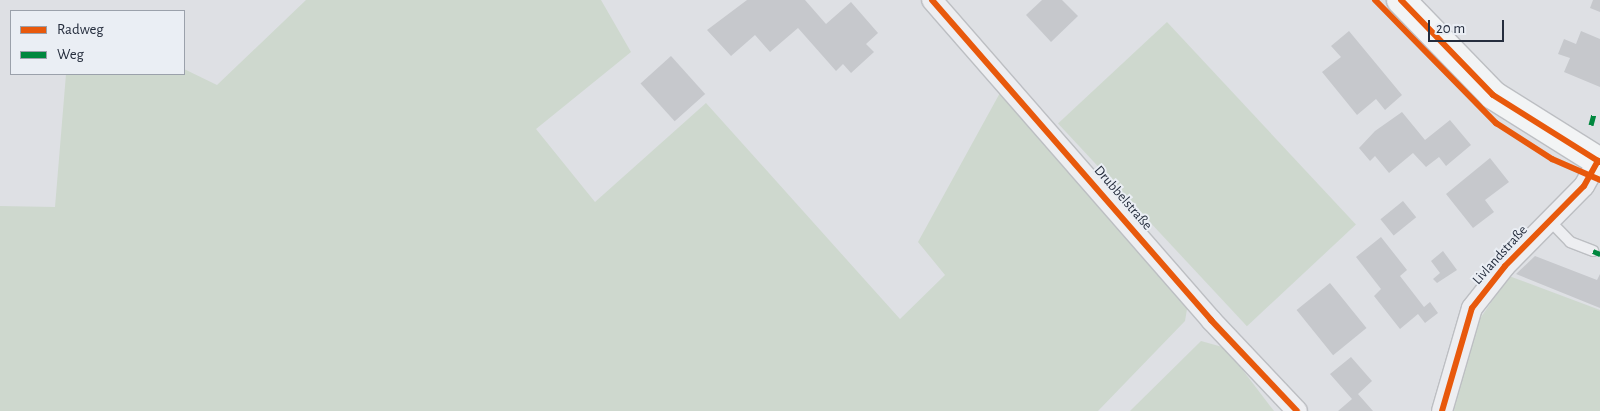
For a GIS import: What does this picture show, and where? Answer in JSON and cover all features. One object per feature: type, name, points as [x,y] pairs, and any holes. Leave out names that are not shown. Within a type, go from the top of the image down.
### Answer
[{"type":"street","name":"Drubbelstraße","points":[[932,0],[1211,320],[1297,411]]},
{"type":"street","points":[[1401,0],[1493,95],[1599,161]]},
{"type":"street","name":"Livlandstraße","points":[[1442,411],[1472,308],[1549,220],[1584,186],[1599,161]]},
{"type":"lane","points":[[1549,220],[1570,242],[1593,251]]},
{"type":"shaded area","points":[[306,0],[601,0],[631,52],[536,129],[595,202],[706,103],[900,319],[945,275],[918,242],[1001,91],[1175,291],[1187,309],[1185,321],[1098,411],[0,411],[0,206],[55,207],[66,75],[185,75],[185,69],[217,85]]},
{"type":"shaded area","points":[[1167,22],[1356,225],[1247,326],[1058,124]]},
{"type":"shaded area","points":[[1509,276],[1600,310],[1600,411],[1452,411],[1477,323]]},
{"type":"shaded area","points":[[1201,341],[1226,348],[1274,411],[1130,411]]},
{"type":"building","points":[[747,0],[805,0],[826,24],[851,2],[878,33],[866,44],[874,52],[851,73],[843,64],[836,71],[798,28],[770,52],[755,35],[731,56],[707,30]]},
{"type":"building","points":[[1042,0],[1062,0],[1078,16],[1051,42],[1026,15]]},
{"type":"building","points":[[1593,0],[1600,0],[1600,12],[1590,8]]},
{"type":"building","points":[[1349,31],[1402,95],[1385,110],[1376,99],[1357,115],[1322,72],[1341,57],[1331,46]]},
{"type":"building","points":[[1581,31],[1600,39],[1600,87],[1564,72],[1570,58],[1558,54],[1564,39],[1576,44]]},
{"type":"building","points":[[671,56],[705,94],[675,121],[641,83]]},
{"type":"building","points":[[1402,112],[1425,140],[1450,120],[1471,145],[1446,166],[1439,157],[1426,167],[1413,153],[1389,173],[1375,156],[1370,161],[1359,148],[1375,131]]},
{"type":"building","points":[[1490,158],[1509,182],[1485,200],[1494,212],[1473,228],[1446,194]]},
{"type":"building","points":[[1403,201],[1416,217],[1394,236],[1380,219]]},
{"type":"building","points":[[1381,237],[1407,270],[1400,276],[1424,307],[1430,302],[1438,313],[1425,323],[1418,314],[1400,329],[1374,296],[1381,289],[1356,257]]},
{"type":"building","points":[[1443,251],[1457,270],[1437,283],[1433,279],[1440,273],[1431,261]]},
{"type":"building","points":[[1535,256],[1597,280],[1600,274],[1600,308],[1516,274]]},
{"type":"building","points":[[1330,283],[1367,328],[1333,355],[1297,310]]},
{"type":"building","points":[[1351,357],[1372,381],[1358,394],[1373,411],[1338,411],[1352,399],[1330,374]]},
{"type":"marked path","points":[[1591,125],[1594,114]]},
{"type":"marked path","points":[[1593,251],[1600,254]]},
{"type":"cycle path","points":[[932,0],[1211,320],[1297,411]]},
{"type":"cycle path","points":[[1375,0],[1496,123],[1552,159],[1600,180]]},
{"type":"cycle path","points":[[1401,0],[1493,95],[1600,162]]},
{"type":"cycle path","points":[[1442,411],[1472,308],[1505,266],[1584,186],[1598,161]]}]
